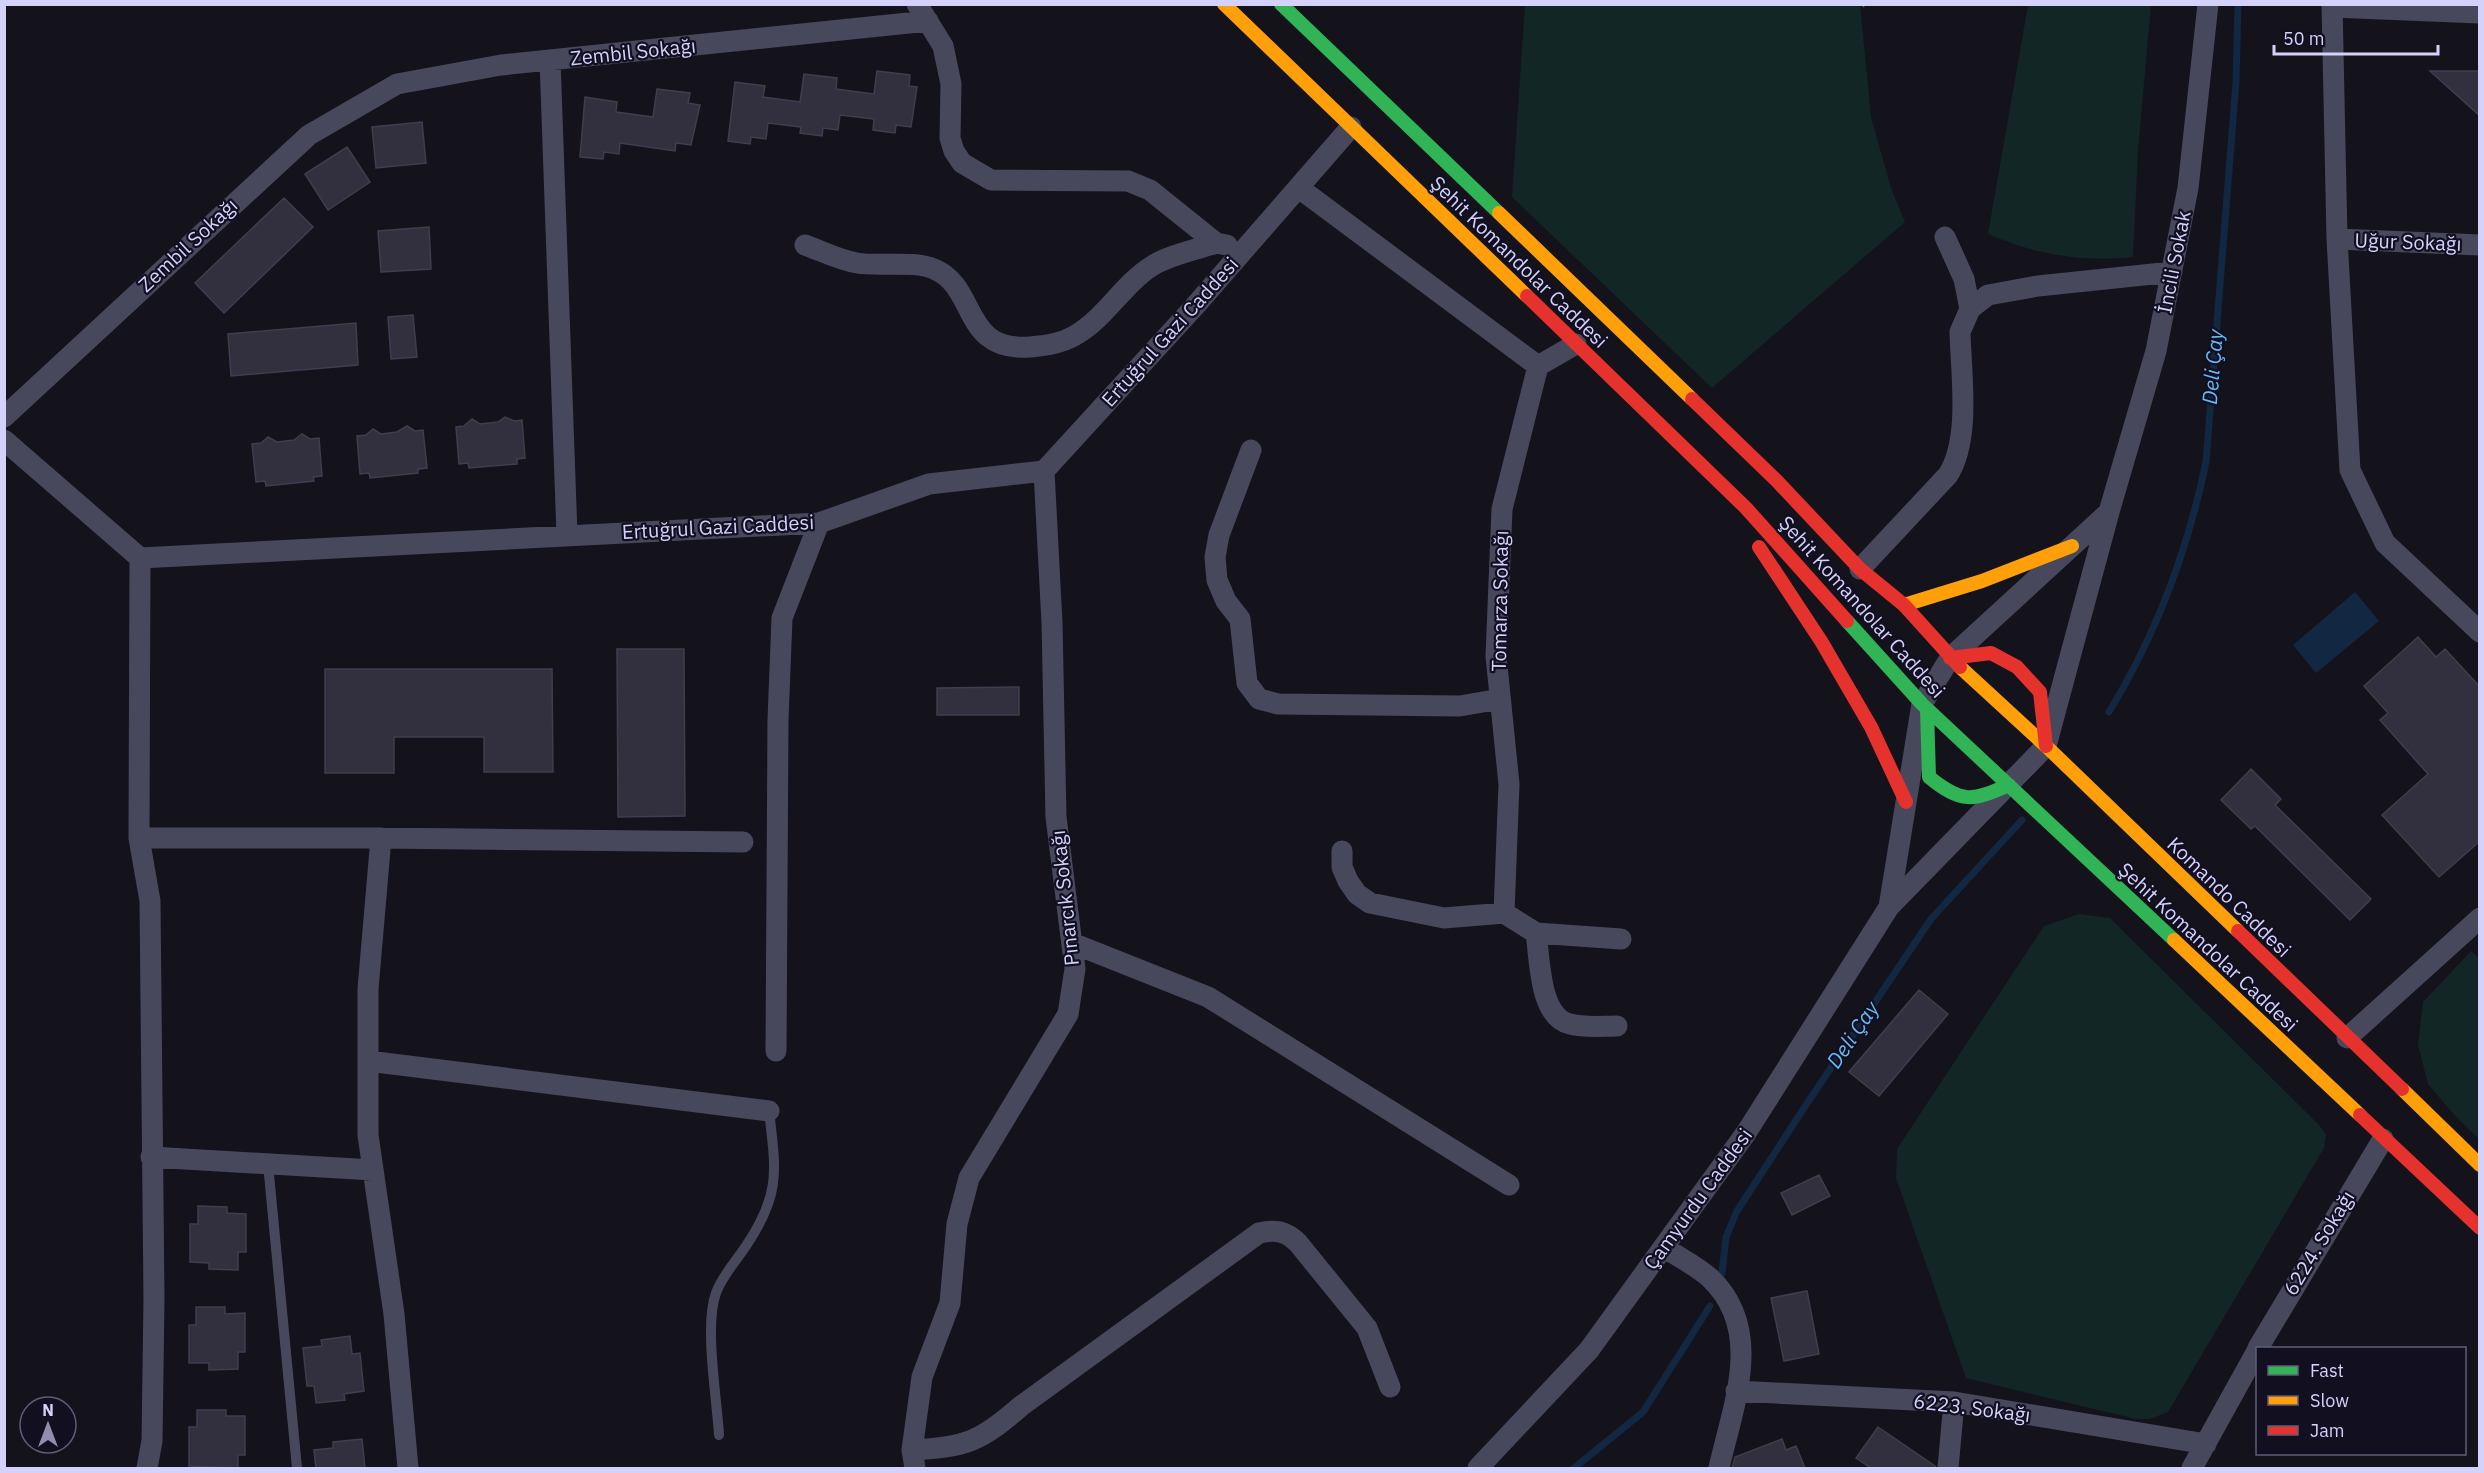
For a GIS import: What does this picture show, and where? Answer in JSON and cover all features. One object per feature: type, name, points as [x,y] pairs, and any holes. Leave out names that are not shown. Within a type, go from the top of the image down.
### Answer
[{"type":"main road","name":"Şehit Komandolar Caddesi","points":[[1224,4],[1746,508],[1924,707],[2480,1228]]},
{"type":"main road","name":"Şehit Komandolar Caddesi","points":[[1281,4],[1776,480],[1860,569],[1904,605],[1950,658]]},
{"type":"main road","points":[[1712,475],[1821,641],[1871,727],[1906,802]]},
{"type":"main road","points":[[1904,605],[1982,581],[2072,546]]},
{"type":"main road","points":[[1950,658],[1991,653],[2017,667],[2040,692],[2046,746]]},
{"type":"main road","name":"Komando Caddesi","points":[[1950,658],[2046,746],[2480,1165]]},
{"type":"main road","points":[[1924,707],[1929,777],[1953,798],[1976,800],[2009,785]]},
{"type":"street","name":"İncili Sokak","points":[[2046,746],[2109,512],[2156,351],[2188,188],[2208,4]]},
{"type":"street","points":[[2480,13],[2332,6],[2337,239],[2350,470],[2385,543],[2480,632]]},
{"type":"street","name":"Zembil Sokağı","points":[[4,417],[309,135],[397,84],[501,65],[923,13],[943,46],[951,84],[950,138],[954,152],[962,164],[991,180],[1128,181],[1150,190],[1216,243],[1245,249]]},
{"type":"street","points":[[550,60],[567,535]]},
{"type":"street","name":"Ertuğrul Gazi Caddesi","points":[[140,558],[819,523],[928,484],[1044,471],[1245,249],[1351,127]]},
{"type":"street","points":[[1299,188],[1538,366],[1576,344]]},
{"type":"street","points":[[1945,237],[1964,279],[1970,309]]},
{"type":"street","name":"Uğur Sokağı","points":[[2337,239],[2480,245]]},
{"type":"street","points":[[805,245],[856,263],[934,268],[952,283],[984,333],[1006,346],[1019,348],[1047,346],[1073,336],[1096,320],[1123,290],[1152,265],[1216,243]]},
{"type":"street","points":[[1860,569],[1948,475],[1955,464],[1962,431],[1960,332],[1970,309],[1988,295],[2009,291],[2172,272]]},
{"type":"street","name":"Tomarza Sokağı","points":[[1504,913],[1509,784],[1496,656],[1502,509],[1538,366]]},
{"type":"street","points":[[4,440],[140,558],[139,838],[150,901],[154,1299],[152,1442],[147,1468]]},
{"type":"street","points":[[1251,450],[1219,535],[1215,557],[1217,580],[1226,601],[1240,619],[1245,673],[1252,692],[1259,699],[1278,704],[1460,706],[1500,699]]},
{"type":"street","name":"Pınarcık Sokağı","points":[[913,1459],[922,1377],[950,1303],[957,1224],[969,1178],[1068,1014],[1075,969],[1056,817],[1052,623],[1044,471]]},
{"type":"street","points":[[1950,658],[2109,512]]},
{"type":"street","points":[[776,1052],[777,732],[782,618],[819,523]]},
{"type":"street","name":"Çamyurdu Caddesi","points":[[1889,907],[1924,707],[1950,658]]},
{"type":"street","name":"Çamyurdu Caddesi","points":[[1478,1468],[1590,1350],[1746,1133],[1889,907],[2046,746]]},
{"type":"street","points":[[139,838],[743,842]]},
{"type":"street","points":[[381,838],[368,988],[368,1135],[394,1314],[408,1468]]},
{"type":"street","points":[[1342,851],[1342,867],[1348,881],[1357,894],[1370,903],[1444,918],[1504,913],[1536,933],[1621,939]]},
{"type":"street","points":[[2347,1038],[2480,918]]},
{"type":"street","points":[[1536,933],[1546,1000],[1555,1016],[1572,1025],[1617,1026]]},
{"type":"street","points":[[1072,943],[1208,997],[1509,1185]]},
{"type":"street","points":[[368,1060],[769,1111]]},
{"type":"street","name":"6224. Sokağı","points":[[2259,1347],[2383,1139]]},
{"type":"street","points":[[151,1157],[373,1170]]},
{"type":"street","points":[[913,1459],[952,1448],[990,1433],[1021,1406],[1259,1233],[1270,1230],[1280,1231],[1298,1243],[1367,1328],[1390,1387]]},
{"type":"street","points":[[1664,1247],[1709,1277],[1730,1303],[1741,1333],[1742,1366],[1719,1468]]},
{"type":"street","name":"6224. Sokağı","points":[[2196,1468],[2206,1444],[2256,1353]]},
{"type":"street","name":"6223. Sokağı","points":[[1736,1391],[1954,1402],[2206,1444]]},
{"type":"street","points":[[1948,1468],[1954,1402]]},
{"type":"lane","points":[[719,1435],[712,1338],[716,1293],[759,1226],[771,1201],[776,1169],[769,1111]]},
{"type":"lane","points":[[268,1164],[297,1468]]},
{"type":"green space","points":[[1525,5],[1860,5],[1871,117],[1891,188],[1905,222],[1712,388],[1512,197]]},
{"type":"green space","points":[[2028,5],[2151,5],[2138,150],[2133,257],[2095,258],[2059,255],[2024,247],[1988,234]]},
{"type":"green space","points":[[2079,914],[2110,918],[2319,1125],[2326,1135],[2324,1148],[2168,1412],[2150,1419],[2136,1419],[1966,1378],[1896,1178],[1897,1149],[2044,926]]},
{"type":"green space","points":[[2471,951],[2480,959],[2479,1139],[2457,1118],[2428,1084],[2418,1045],[2423,1002]]},
{"type":"water","points":[[2355,592],[2379,621],[2316,673],[2293,645]]},
{"type":"building","points":[[877,71],[910,75],[909,86],[917,87],[911,127],[896,125],[895,133],[873,130],[874,119],[840,115],[838,130],[823,128],[822,136],[800,133],[801,127],[768,123],[766,139],[751,137],[750,144],[728,141],[735,82],[765,86],[763,97],[800,102],[804,74],[837,78],[836,89],[874,94]]},
{"type":"building","points":[[2430,71],[2480,71],[2480,116]]},
{"type":"building","points":[[657,89],[690,93],[688,103],[700,105],[691,145],[676,143],[675,151],[620,143],[619,154],[604,152],[603,159],[580,157],[585,97],[617,102],[616,112],[653,117]]},
{"type":"building","points":[[422,122],[426,163],[376,168],[372,127]]},
{"type":"building","points":[[347,147],[370,182],[328,210],[305,174]]},
{"type":"building","points":[[284,198],[313,227],[224,313],[195,283]]},
{"type":"building","points":[[429,227],[431,269],[381,272],[378,231]]},
{"type":"building","points":[[413,315],[417,357],[391,359],[388,317]]},
{"type":"building","points":[[356,323],[358,365],[231,376],[228,334]]},
{"type":"building","points":[[505,417],[514,421],[522,420],[525,458],[517,459],[517,464],[469,468],[468,463],[459,464],[456,427],[464,426],[472,419],[480,424],[498,422]]},
{"type":"building","points":[[407,426],[415,431],[423,430],[427,468],[418,469],[418,473],[370,478],[369,473],[360,474],[357,436],[366,435],[373,429],[381,434],[397,432]]},
{"type":"building","points":[[302,434],[310,439],[319,438],[322,476],[313,477],[314,481],[266,486],[265,481],[256,482],[252,444],[261,443],[268,437],[277,442],[294,440]]},
{"type":"building","points":[[2418,637],[2436,657],[2445,649],[2480,687],[2480,841],[2439,877],[2382,815],[2428,774],[2380,720],[2388,713],[2364,686]]},
{"type":"building","points":[[617,649],[684,649],[685,816],[618,817]]},
{"type":"building","points":[[325,669],[552,669],[553,772],[484,772],[484,737],[394,737],[394,773],[325,773]]},
{"type":"building","points":[[1019,687],[1019,715],[937,715],[937,688]]},
{"type":"building","points":[[2251,769],[2281,799],[2275,805],[2371,899],[2350,920],[2255,826],[2251,829],[2221,800]]},
{"type":"building","points":[[1919,990],[1948,1014],[1879,1096],[1849,1072]]},
{"type":"building","points":[[1819,1175],[1830,1196],[1792,1215],[1781,1193]]},
{"type":"building","points":[[198,1206],[227,1207],[227,1213],[246,1214],[246,1252],[238,1252],[238,1270],[209,1269],[209,1263],[190,1262],[190,1224],[198,1224]]},
{"type":"building","points":[[1807,1291],[1819,1354],[1784,1361],[1771,1298]]},
{"type":"building","points":[[196,1307],[225,1307],[225,1314],[245,1313],[245,1352],[238,1352],[238,1369],[209,1370],[209,1363],[189,1363],[189,1325],[196,1325]]},
{"type":"building","points":[[350,1336],[352,1354],[360,1353],[364,1391],[344,1394],[345,1400],[316,1403],[314,1386],[307,1386],[303,1348],[322,1346],[321,1340]]},
{"type":"building","points":[[197,1410],[226,1410],[226,1416],[245,1416],[245,1455],[238,1455],[238,1468],[189,1466],[189,1427],[197,1427]]},
{"type":"building","points":[[1878,1427],[1936,1468],[1871,1468],[1856,1458]]},
{"type":"building","points":[[362,1439],[365,1468],[316,1468],[314,1450],[333,1448],[333,1442]]},
{"type":"building","points":[[1782,1439],[1786,1450],[1796,1446],[1805,1468],[1732,1468],[1735,1457]]},
{"type":"waterway","name":"Deli Çay","points":[[2109,712],[2156,622],[2180,559],[2206,462],[2236,82],[2238,4]]},
{"type":"waterway","name":"Deli Çay","points":[[1722,1273],[1726,1237],[1737,1211],[1804,1108],[1931,919],[2022,820]]},
{"type":"waterway","name":"Deli Çay","points":[[1574,1468],[1643,1412],[1710,1306]]},
{"type":"traffic: fast","points":[[1281,4],[1499,213]]},
{"type":"traffic: fast","points":[[1847,621],[1922,704],[2174,940]]},
{"type":"traffic: fast","points":[[1927,709],[1929,777],[1950,792],[1968,797],[1976,797],[2009,785]]},
{"type":"traffic: slow","points":[[1224,4],[1527,296]]},
{"type":"traffic: slow","points":[[1499,213],[1692,399]]},
{"type":"traffic: slow","points":[[1904,605],[1982,581],[2072,546]]},
{"type":"traffic: slow","points":[[1960,667],[2046,746],[2238,931]]},
{"type":"traffic: slow","points":[[2174,940],[2360,1115]]},
{"type":"traffic: slow","points":[[2402,1089],[2480,1165]]},
{"type":"traffic: jam","points":[[1527,296],[1746,508],[1847,621]]},
{"type":"traffic: jam","points":[[1692,399],[1776,480],[1860,569],[1904,605],[1960,667]]},
{"type":"traffic: jam","points":[[1759,547],[1821,641],[1871,727],[1906,802]]},
{"type":"traffic: jam","points":[[1950,658],[1991,653],[2017,667],[2040,692],[2046,746]]},
{"type":"traffic: jam","points":[[2238,931],[2402,1089]]},
{"type":"traffic: jam","points":[[2360,1115],[2480,1228]]}]
